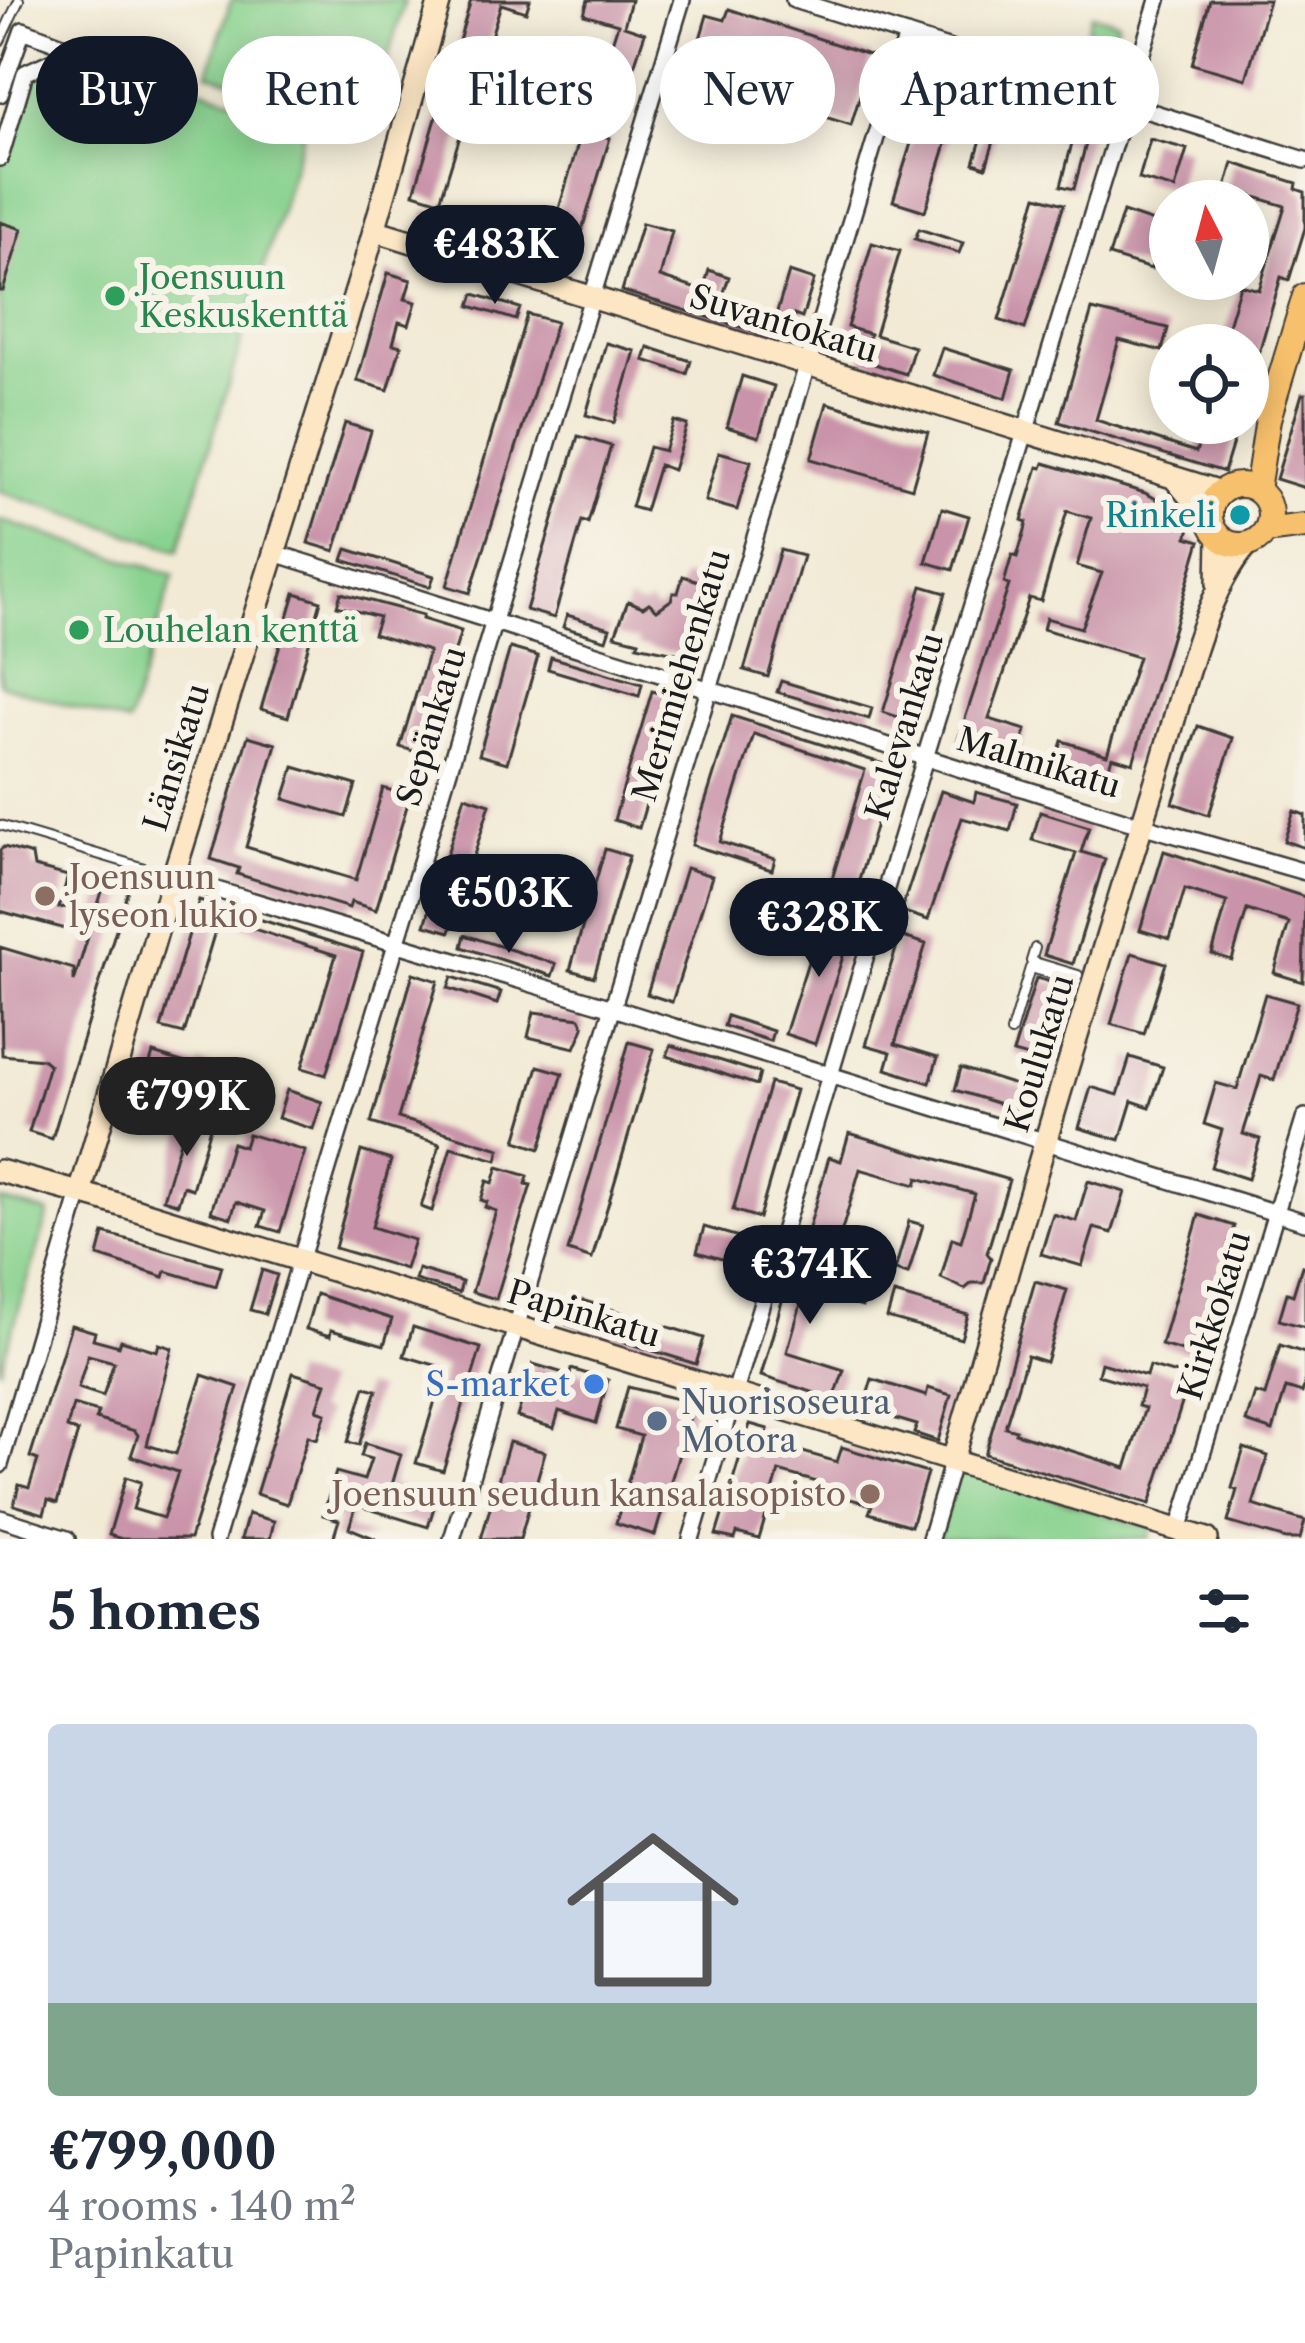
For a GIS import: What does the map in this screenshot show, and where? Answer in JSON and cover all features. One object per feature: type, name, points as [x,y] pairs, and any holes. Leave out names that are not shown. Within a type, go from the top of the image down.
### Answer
[{"type":"main road","points":[[1244,493],[1305,296]]},
{"type":"main road","points":[[1244,493],[1212,502],[1215,530],[1236,545],[1305,526]]},
{"type":"main road","points":[[1244,493],[1270,518],[1257,538]]},
{"type":"main road","name":"Suvantokatu","points":[[1244,493],[1305,517]]},
{"type":"street","name":"Länsikatu","points":[[0,1465],[440,0]]},
{"type":"street","name":"Sepänkatu","points":[[216,1539],[682,0]]},
{"type":"street","points":[[794,0],[910,36]]},
{"type":"street","name":"Kalevankatu","points":[[1147,36],[1158,0]]},
{"type":"street","points":[[0,94],[23,30],[76,50],[25,73],[0,158]]},
{"type":"street","name":"Merimiehenkatu","points":[[452,1539],[907,35]]},
{"type":"street","points":[[1159,114],[1305,160]]},
{"type":"street","name":"Kalevankatu","points":[[691,1539],[1114,144]]},
{"type":"street","name":"Suvantokatu","points":[[374,230],[1174,478],[1244,493]]},
{"type":"street","points":[[1174,478],[1215,530]]},
{"type":"street","name":"Koulukatu","points":[[1215,530],[1218,587]]},
{"type":"street","name":"Koulukatu","points":[[930,1539],[1142,823],[1218,587],[1230,564],[1257,538]]},
{"type":"street","name":"Malmikatu","points":[[275,553],[1305,872]]},
{"type":"street","points":[[173,877],[1305,1222]]},
{"type":"street","name":"Kirkkokatu","points":[[1179,1530],[1301,1147],[1305,1118]]},
{"type":"street","name":"Papinkatu","points":[[0,1171],[1207,1539]]},
{"type":"street","points":[[0,1518],[67,1539]]},
{"type":"lane","points":[[0,41],[19,0]]},
{"type":"lane","points":[[0,825],[173,877]]},
{"type":"lane","points":[[1012,1032],[1030,968],[1077,978],[1031,961],[1035,948]]},
{"type":"green space","points":[[231,0],[405,0],[394,36],[222,36],[222,78],[208,73]]},
{"type":"green space","points":[[1092,14],[1118,22],[1114,36],[1085,36]]},
{"type":"green space","points":[[36,68],[36,144],[198,144],[198,88],[222,96],[222,144],[300,144],[179,550],[0,492],[0,158],[25,73]]},
{"type":"green space","name":"Louhelan kenttä","points":[[0,520],[174,575],[128,724],[0,684]]},
{"type":"green space","points":[[0,1200],[49,1213],[0,1370]]},
{"type":"green space","points":[[958,1468],[1152,1529],[1149,1539],[937,1539]]},
{"type":"building","points":[[471,0],[530,0],[526,12],[501,4],[491,36],[460,36]]},
{"type":"building","points":[[588,0],[631,0],[624,26],[645,33],[636,60],[636,36],[614,36],[618,24],[584,14]]},
{"type":"building","points":[[1210,0],[1269,0],[1246,79],[1192,64]]},
{"type":"building","points":[[729,9],[811,36],[701,36],[707,15],[725,20]]},
{"type":"building","points":[[835,44],[859,52],[859,99],[851,125],[835,120]]},
{"type":"building","points":[[1159,141],[1187,149],[1178,180],[1139,179],[1149,144]]},
{"type":"building","points":[[428,144],[458,144],[440,201],[414,193]]},
{"type":"building","points":[[578,144],[608,144],[578,243],[563,239],[556,263],[544,260]]},
{"type":"building","points":[[911,144],[946,144],[925,211],[893,201]]},
{"type":"building","points":[[980,144],[993,144],[986,167],[974,163]]},
{"type":"building","points":[[1072,144],[1086,144],[1074,189],[1061,186]]},
{"type":"building","points":[[1233,163],[1297,183],[1296,189],[1305,192],[1305,228],[1289,280],[1281,277],[1267,324],[1228,324],[1236,300],[1269,300],[1269,258],[1285,206],[1269,201],[1269,180],[1228,180]]},
{"type":"building","points":[[1037,196],[1064,204],[1025,329],[999,320]]},
{"type":"building","points":[[426,211],[487,230],[483,242],[422,224]]},
{"type":"building","points":[[1123,212],[1149,221],[1149,268],[1109,256]]},
{"type":"building","points":[[0,222],[22,229],[3,291],[0,291]]},
{"type":"building","points":[[642,223],[672,231],[660,277],[703,291],[709,270],[729,277],[722,298],[776,315],[789,272],[814,280],[802,318],[794,315],[786,341],[622,291]]},
{"type":"building","points":[[919,229],[963,243],[959,253],[915,239]]},
{"type":"building","points":[[872,243],[900,251],[875,335],[914,347],[906,374],[862,360],[870,334],[847,327]]},
{"type":"building","points":[[388,273],[411,280],[405,299],[416,302],[409,325],[399,322],[393,344],[401,346],[388,390],[357,381]]},
{"type":"building","points":[[474,294],[520,308],[516,320],[470,306]]},
{"type":"building","points":[[1092,310],[1151,324],[1149,348],[1119,340],[1096,420],[1149,437],[1149,444],[1171,444],[1196,452],[1198,444],[1233,444],[1224,472],[1059,422]]},
{"type":"building","points":[[527,314],[556,322],[470,593],[447,586]]},
{"type":"building","points":[[606,343],[635,351],[614,423],[586,415]]},
{"type":"building","points":[[648,347],[691,361],[687,374],[644,360]]},
{"type":"building","points":[[942,348],[1014,370],[1006,398],[933,375]]},
{"type":"building","points":[[742,376],[774,386],[759,437],[727,427]]},
{"type":"building","points":[[1305,394],[1305,488],[1276,479]]},
{"type":"building","points":[[827,403],[928,432],[912,488],[811,459]]},
{"type":"building","points":[[674,421],[687,425],[673,470],[659,465],[645,511],[631,507],[649,447],[664,451]]},
{"type":"building","points":[[345,423],[371,431],[335,551],[308,543]]},
{"type":"building","points":[[578,436],[611,446],[588,523],[582,521],[554,618],[526,610]]},
{"type":"building","points":[[719,452],[751,461],[737,510],[705,501]]},
{"type":"building","points":[[1044,463],[1145,493],[1160,501],[1156,514],[1191,525],[1187,537],[1200,541],[1133,763],[1112,757],[1104,783],[1054,768],[1062,741],[1107,755],[1138,657],[1043,629],[1046,618],[1081,628],[1102,573],[1077,566],[1091,518],[1067,511],[1041,601],[1029,598],[989,719],[1026,730],[1018,758],[958,740],[1009,585],[1004,583],[1025,530],[1027,522],[1022,520],[1038,467]]},
{"type":"building","points":[[942,508],[969,516],[953,570],[926,562]]},
{"type":"building","points":[[347,549],[434,576],[430,587],[343,560]]},
{"type":"building","points":[[780,550],[803,556],[768,677],[744,670]]},
{"type":"building","points":[[683,576],[717,587],[697,647],[680,654],[615,635],[628,601],[643,607],[649,603],[657,610],[678,593]]},
{"type":"building","points":[[922,586],[946,593],[907,720],[883,712]]},
{"type":"building","points":[[295,593],[321,601],[288,717],[261,709]]},
{"type":"building","points":[[341,593],[423,615],[422,619],[461,631],[423,754],[400,747],[429,651],[373,634],[379,617],[337,606]]},
{"type":"building","points":[[567,615],[610,628],[606,640],[563,627]]},
{"type":"building","points":[[510,648],[538,656],[507,763],[479,755]]},
{"type":"building","points":[[551,657],[642,684],[639,696],[548,669]]},
{"type":"building","points":[[781,681],[872,708],[869,719],[777,692]]},
{"type":"building","points":[[652,691],[678,698],[639,828],[614,820]]},
{"type":"building","points":[[732,716],[893,767],[854,897],[829,889],[865,770],[754,734],[720,842],[775,859],[772,870],[692,845]]},
{"type":"building","points":[[1198,726],[1233,738],[1209,815],[1173,803]]},
{"type":"building","points":[[248,736],[276,744],[246,847],[356,880],[383,788],[410,796],[376,910],[351,902],[349,908],[237,874],[239,868],[211,859]]},
{"type":"building","points":[[294,767],[356,785],[346,817],[284,799]]},
{"type":"building","points":[[941,791],[974,802],[976,792],[1017,803],[1010,831],[962,818],[928,920],[901,911]]},
{"type":"building","points":[[465,796],[490,804],[450,932],[425,925]]},
{"type":"building","points":[[1294,811],[1305,815],[1305,848],[1284,841]]},
{"type":"building","points":[[1040,812],[1089,827],[1081,852],[1105,859],[1073,964],[1044,955],[1076,853],[1032,840]]},
{"type":"building","points":[[605,849],[629,856],[594,977],[570,970]]},
{"type":"building","points":[[0,850],[32,855],[34,867],[68,876],[59,908],[73,906],[73,931],[0,911]]},
{"type":"building","points":[[1164,851],[1305,897],[1303,982],[1274,973],[1289,923],[1247,910],[1232,960],[1212,954],[1227,902],[1185,889],[1170,939],[1140,930]]},
{"type":"building","points":[[686,868],[712,876],[672,1002],[647,994]]},
{"type":"building","points":[[105,882],[128,890],[52,1139],[29,1132],[49,1065],[42,1059],[2,1055],[0,947],[74,969],[74,982]]},
{"type":"building","points":[[199,900],[363,952],[326,1075],[302,1068],[336,955],[219,918],[184,1034],[161,1028]]},
{"type":"building","points":[[823,915],[853,925],[815,1044],[785,1034]]},
{"type":"building","points":[[465,935],[556,964],[552,976],[462,947]]},
{"type":"building","points":[[900,936],[926,944],[895,1044],[938,1057],[930,1083],[886,1069],[891,1052],[866,1045]]},
{"type":"building","points":[[1132,953],[1166,963],[1144,1034],[1111,1024]]},
{"type":"building","points":[[413,973],[438,981],[398,1118],[500,1149],[497,1160],[451,1147],[432,1211],[421,1207],[440,1144],[371,1123]]},
{"type":"building","points":[[452,977],[501,992],[497,1004],[448,988]]},
{"type":"building","points":[[1036,978],[1066,986],[1045,1062],[1013,1053]]},
{"type":"building","points":[[1265,994],[1297,1003],[1274,1080],[1261,1076],[1243,1134],[1260,1139],[1248,1179],[1211,1167],[1222,1130],[1204,1124],[1216,1083],[1237,1089]]},
{"type":"building","points":[[534,1012],[580,1018],[584,1027],[575,1048],[528,1037]]},
{"type":"building","points":[[727,1016],[773,1031],[770,1041],[724,1026]]},
{"type":"building","points":[[629,1042],[654,1049],[592,1259],[568,1251]]},
{"type":"building","points":[[671,1045],[760,1073],[757,1085],[667,1056]]},
{"type":"building","points":[[153,1053],[212,1067],[206,1087],[176,1079],[171,1094],[143,1085]]},
{"type":"building","points":[[1130,1057],[1163,1067],[1150,1107],[1132,1101],[1120,1140],[1079,1128],[1091,1087],[1118,1095]]},
{"type":"building","points":[[538,1066],[563,1073],[540,1149],[516,1141]]},
{"type":"building","points":[[961,1068],[1025,1088],[1019,1110],[955,1090]]},
{"type":"building","points":[[770,1083],[796,1090],[759,1218],[733,1210]]},
{"type":"building","points":[[287,1090],[322,1102],[313,1129],[278,1118]]},
{"type":"building","points":[[187,1117],[211,1124],[192,1189],[183,1186],[178,1204],[163,1199]]},
{"type":"building","points":[[849,1133],[1009,1180],[987,1253],[991,1258],[984,1283],[972,1283],[965,1289],[941,1278],[952,1238],[961,1241],[975,1194],[918,1178],[916,1185],[860,1169],[839,1240],[808,1231],[829,1157],[841,1161]]},
{"type":"building","points":[[248,1134],[305,1151],[280,1232],[260,1226],[265,1211],[236,1202],[231,1218],[211,1212],[232,1143],[244,1147]]},
{"type":"building","points":[[361,1151],[391,1160],[372,1227],[414,1240],[405,1269],[335,1248]]},
{"type":"building","points":[[498,1167],[528,1176],[526,1184],[531,1185],[496,1299],[472,1292],[496,1211],[481,1200]]},
{"type":"building","points":[[1088,1181],[1125,1192],[1112,1233],[1094,1228],[1082,1266],[1041,1254],[1053,1214],[1076,1221]]},
{"type":"building","points":[[1199,1215],[1234,1226],[1196,1355],[1161,1345]]},
{"type":"building","points":[[909,1221],[923,1225],[908,1274],[895,1270]]},
{"type":"building","points":[[704,1227],[753,1241],[746,1266],[697,1252]]},
{"type":"building","points":[[104,1233],[222,1266],[216,1286],[166,1271],[164,1277],[98,1256]]},
{"type":"building","points":[[799,1257],[871,1278],[862,1307],[805,1290],[787,1352],[844,1370],[834,1399],[761,1376]]},
{"type":"building","points":[[1305,1267],[1305,1327],[1279,1320]]},
{"type":"building","points":[[418,1269],[462,1282],[459,1293],[415,1280]]},
{"type":"building","points":[[262,1270],[277,1275],[265,1314],[250,1310]]},
{"type":"building","points":[[1035,1281],[1067,1290],[1046,1362],[1027,1356],[1005,1427],[1126,1468],[1145,1408],[1138,1406],[1143,1388],[1098,1375],[1101,1363],[1146,1376],[1149,1366],[1190,1378],[1150,1504],[985,1454]]},
{"type":"building","points":[[316,1294],[392,1319],[384,1345],[331,1330],[330,1336],[306,1329]]},
{"type":"building","points":[[894,1294],[968,1315],[961,1339],[887,1318]]},
{"type":"building","points":[[575,1298],[704,1338],[696,1364],[567,1324]]},
{"type":"building","points":[[71,1325],[95,1332],[93,1339],[119,1346],[121,1340],[157,1351],[159,1344],[172,1348],[147,1445],[176,1454],[202,1375],[238,1387],[190,1539],[109,1535],[126,1477],[141,1482],[133,1509],[163,1518],[178,1472],[131,1456],[135,1431],[96,1419],[98,1412],[73,1405],[67,1428],[78,1432],[57,1503],[48,1500],[44,1514],[14,1505],[19,1485],[29,1488],[38,1460],[30,1457]],"holes":[[[88,1355],[114,1362],[103,1396],[78,1388]]]},
{"type":"building","points":[[413,1327],[481,1348],[443,1471],[416,1463],[445,1368],[404,1356]]},
{"type":"building","points":[[1280,1345],[1305,1353],[1305,1384],[1302,1393],[1286,1388],[1273,1431],[1246,1422],[1255,1393],[1265,1396]]},
{"type":"building","points":[[533,1364],[608,1380],[596,1423],[559,1411],[554,1428],[517,1417]]},
{"type":"building","points":[[293,1373],[326,1383],[317,1410],[326,1413],[317,1439],[308,1436],[287,1504],[256,1494]]},
{"type":"building","points":[[872,1379],[926,1396],[928,1388],[951,1395],[938,1441],[914,1433],[917,1425],[863,1409]]},
{"type":"building","points":[[365,1387],[377,1390],[359,1445],[348,1442]]},
{"type":"building","points":[[628,1387],[694,1403],[655,1535],[616,1523],[641,1436],[616,1429]]},
{"type":"building","points":[[750,1424],[768,1429],[765,1441],[837,1462],[842,1447],[927,1473],[911,1526],[869,1513],[872,1505],[822,1491],[824,1484],[779,1471],[759,1539],[737,1533],[735,1539],[716,1535]]},
{"type":"building","points":[[509,1442],[545,1452],[520,1539],[481,1539]]},
{"type":"building","points":[[365,1443],[401,1454],[392,1485],[437,1498],[428,1527],[356,1505],[349,1528],[376,1539],[333,1539],[339,1520],[323,1515],[336,1472],[364,1480],[371,1459],[361,1456]]},
{"type":"building","points":[[1244,1448],[1268,1456],[1253,1505],[1305,1521],[1300,1539],[1228,1522]]},
{"type":"building","points":[[248,1514],[274,1521],[270,1539],[241,1539]]},
{"type":"place","name":"Joensuun Keskuskenttä","points":[[115,296]]},
{"type":"place","name":"Rinkeli","points":[[1240,515]]},
{"type":"place","name":"Louhelan kenttä","points":[[79,630]]},
{"type":"place","name":"Joensuun lyseon lukio","points":[[45,896]]},
{"type":"place","name":"S-market","points":[[594,1384]]},
{"type":"place","name":"Nuorisoseura Motora","points":[[657,1421]]},
{"type":"place","name":"Joensuun seudun kansalaisopisto","points":[[870,1494]]}]
